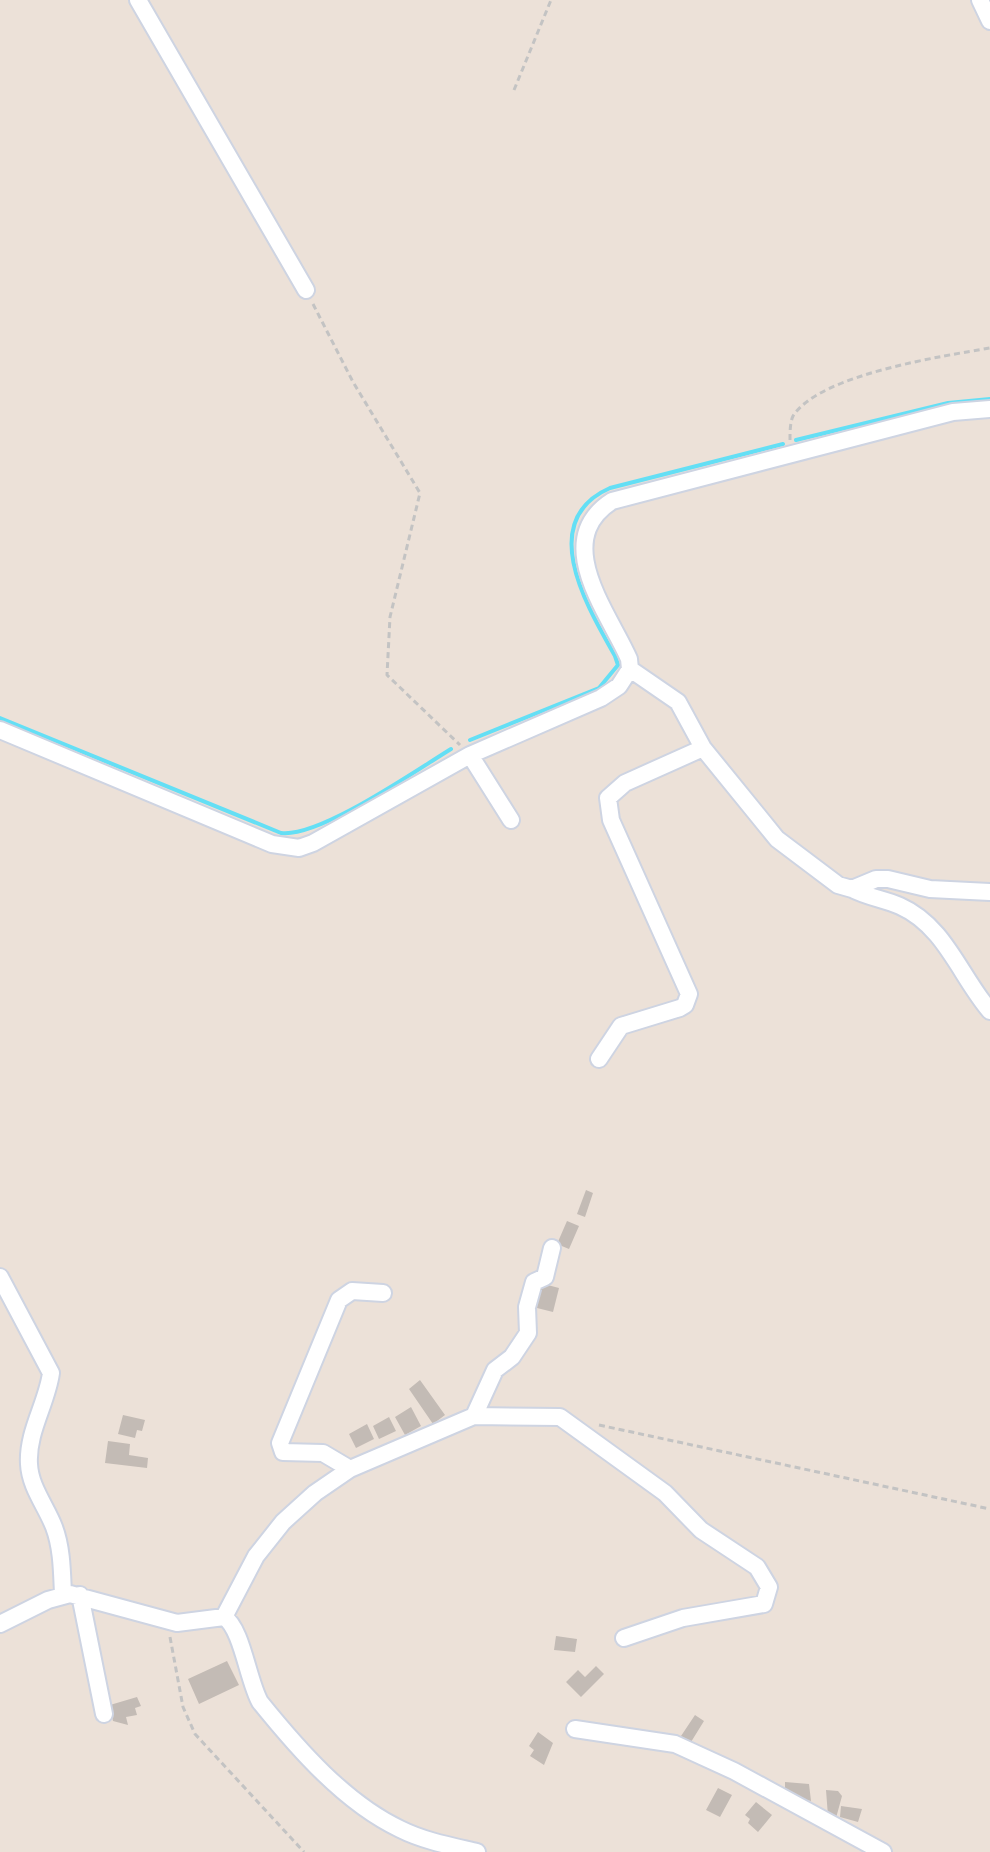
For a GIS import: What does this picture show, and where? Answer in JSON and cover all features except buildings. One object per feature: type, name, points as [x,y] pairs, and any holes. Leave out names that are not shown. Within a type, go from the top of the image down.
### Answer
[{"type":"street","points":[[138,0],[306,290]]},
{"type":"street","points":[[980,0],[990,21]]},
{"type":"street","points":[[990,409],[953,412],[619,498],[599,513],[587,535],[584,567],[625,651],[630,669],[678,702],[703,748],[777,839],[838,885],[901,906],[922,921],[941,938],[990,1011]]},
{"type":"street","points":[[0,730],[284,847],[299,848],[329,835],[470,755],[601,698],[619,686],[630,669]]},
{"type":"street","points":[[599,1059],[621,1026],[680,1008],[685,1005],[689,994],[611,820],[608,798],[625,783],[703,748]]},
{"type":"street","points":[[470,755],[511,820]]},
{"type":"street","points":[[852,889],[876,879],[888,879],[930,889],[990,892]]},
{"type":"street","points":[[474,1416],[495,1370],[512,1357],[528,1333],[527,1307],[534,1282],[545,1277],[552,1248]]},
{"type":"street","points":[[0,1277],[51,1373],[28,1465],[34,1486],[54,1528],[61,1554],[63,1595]]},
{"type":"street","points":[[350,1469],[323,1453],[285,1453],[280,1443],[339,1300],[352,1291],[383,1293]]},
{"type":"street","points":[[224,1617],[256,1556],[283,1522],[315,1493],[350,1469],[474,1416],[560,1417],[665,1493],[701,1530],[757,1567],[769,1587],[764,1604],[693,1615],[624,1638]]},
{"type":"street","points":[[0,1624],[63,1595],[80,1595],[168,1621],[192,1623],[224,1617]]},
{"type":"street","points":[[80,1595],[104,1714]]},
{"type":"street","points":[[224,1617],[235,1628],[253,1689],[260,1702],[326,1774],[399,1829],[477,1852]]},
{"type":"street","points":[[575,1729],[675,1744],[734,1771],[883,1852]]},
{"type":"path","points":[[514,90],[551,0]]},
{"type":"path","points":[[306,290],[353,382],[420,493],[390,617],[387,675],[470,755]]},
{"type":"path","points":[[788,456],[792,418],[805,404],[878,371],[926,358],[990,348]]},
{"type":"path","points":[[591,1424],[990,1509]]},
{"type":"path","points":[[168,1621],[174,1671],[183,1707],[195,1734],[304,1852]]},
{"type":"waterway","points":[[796,440],[948,403],[990,399]]},
{"type":"waterway","points":[[470,740],[599,688],[618,665],[592,614],[574,566],[572,543],[575,521],[588,503],[610,488],[783,444]]},
{"type":"waterway","points":[[0,718],[281,833],[298,832],[342,814],[451,749]]}]
